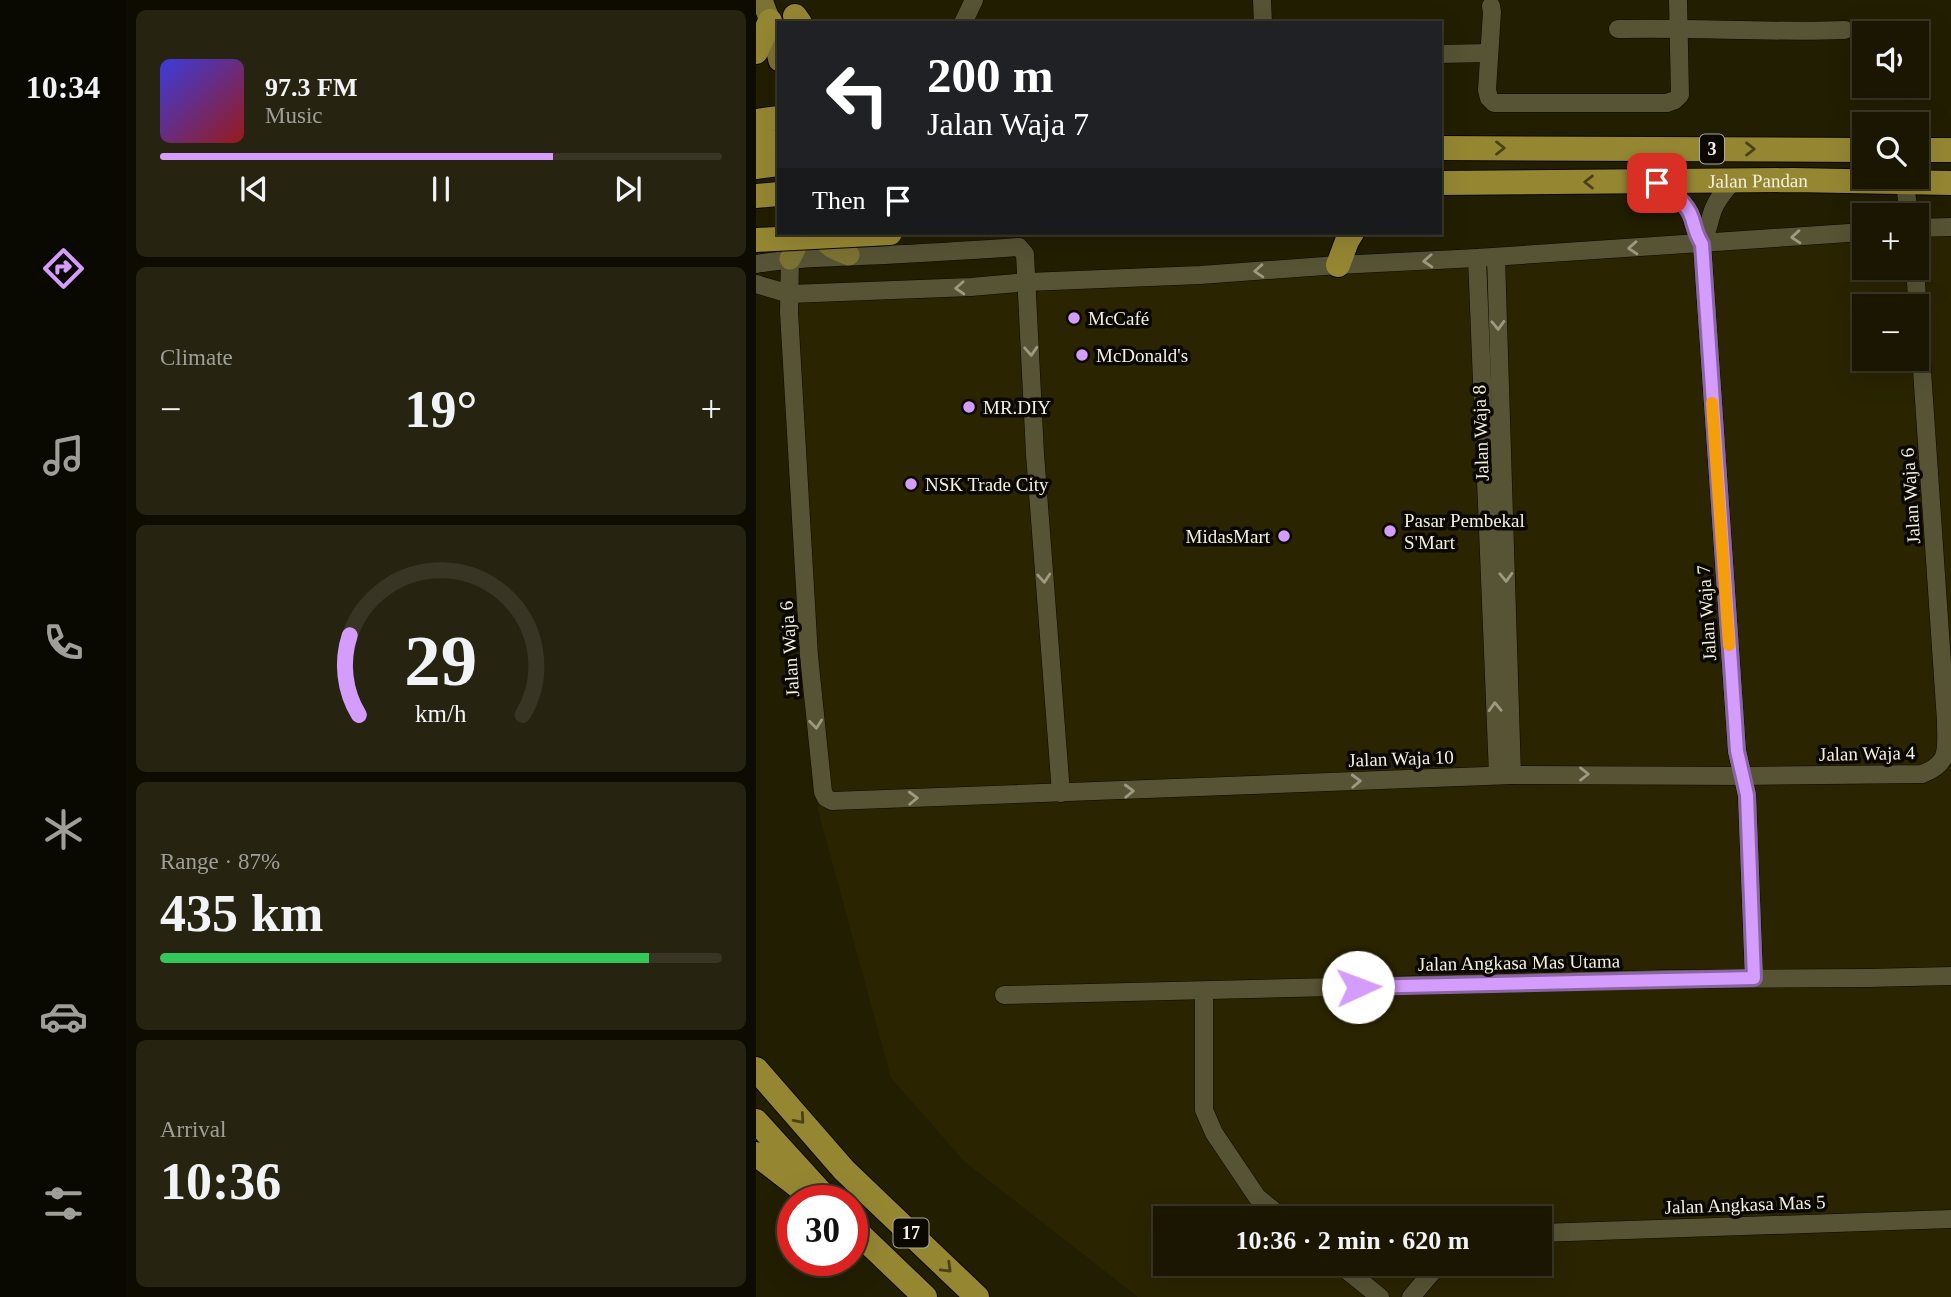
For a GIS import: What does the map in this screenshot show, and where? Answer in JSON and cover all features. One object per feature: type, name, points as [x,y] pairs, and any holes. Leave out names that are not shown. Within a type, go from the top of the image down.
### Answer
[{"type":"highway","points":[[756,52],[766,11]]},
{"type":"highway","points":[[756,121],[777,118]]},
{"type":"highway","points":[[756,144],[777,142]]},
{"type":"highway","name":"Jalan Pandan","points":[[1442,148],[1852,150]]},
{"type":"highway","points":[[1929,150],[1951,150]]},
{"type":"highway","points":[[756,167],[777,164]]},
{"type":"highway","name":"Jalan Pandan","points":[[1442,183],[1793,180],[1852,182]]},
{"type":"highway","name":"Jalan Pandan","points":[[1929,183],[1951,183]]},
{"type":"highway","points":[[756,196],[777,194]]},
{"type":"highway","points":[[756,240],[852,235]]},
{"type":"highway","points":[[1338,265],[1351,235]]},
{"type":"highway","name":"17","points":[[756,1069],[844,1170],[977,1297]]},
{"type":"highway","points":[[756,1121],[814,1185]]},
{"type":"highway","points":[[756,1154],[796,1185]]},
{"type":"highway","name":"17","points":[[868,1243],[925,1297]]},
{"type":"main road","points":[[766,11],[777,53]]},
{"type":"main road","points":[[772,261],[801,235]]},
{"type":"main road","points":[[822,235],[828,246],[849,255]]},
{"type":"street","points":[[964,21],[974,0]]},
{"type":"street","points":[[1262,0],[1262,21]]},
{"type":"street","points":[[1491,6],[1487,90],[1494,103],[1667,103],[1680,94],[1678,0]]},
{"type":"street","points":[[1618,29],[1678,27],[1760,31],[1845,30]]},
{"type":"street","points":[[1442,54],[1489,53]]},
{"type":"street","name":"Jalan Waja 7","points":[[1702,244],[1714,208],[1733,181]]},
{"type":"street","name":"Jalan Waja 7","points":[[1657,183],[1675,194],[1686,206],[1702,244],[1737,751],[1747,795],[1754,978]]},
{"type":"street","points":[[1929,228],[1951,227]]},
{"type":"street","points":[[1061,793],[1036,466],[1028,282],[1025,254],[1019,247],[772,261],[761,270],[760,285],[790,294],[971,287],[1028,282],[1200,275],[1852,233]]},
{"type":"street","name":"Jalan Waja 8","points":[[1496,257],[1505,775]]},
{"type":"street","name":"Jalan Waja 8","points":[[1477,258],[1505,775]]},
{"type":"street","name":"Jalan Waja 6","points":[[772,261],[790,294],[809,656],[823,792],[828,800],[1061,793]]},
{"type":"street","name":"Jalan Waja 6","points":[[1916,280],[1949,721]]},
{"type":"street","name":"Jalan Waja 4","points":[[1743,776],[1922,774],[1937,768],[1946,755],[1949,721]]},
{"type":"street","name":"Jalan Waja 10","points":[[1061,793],[1505,775],[1743,776]]},
{"type":"street","name":"Jalan Angkasa Mas Utama","points":[[1004,995],[1951,976]]},
{"type":"street","points":[[1204,991],[1204,1110],[1214,1133],[1257,1197],[1268,1206]]},
{"type":"street","name":"Jalan Angkasa Mas 5","points":[[1552,1233],[1951,1219]]},
{"type":"street","points":[[1354,1276],[1380,1297]]},
{"type":"street","points":[[1411,1297],[1429,1276]]},
{"type":"shaded area","points":[[1951,225],[1951,1297],[1138,1297],[964,1161],[891,1078],[818,810],[791,296],[1852,233],[1852,280],[1929,280],[1929,227]]},
{"type":"slow traffic","points":[[1712,403],[1729,645]]},
{"type":"place","name":"McCafé","points":[[1074,318]]},
{"type":"place","name":"McDonald's","points":[[1082,355]]},
{"type":"place","name":"MR.DIY","points":[[969,407]]},
{"type":"place","name":"NSK Trade City","points":[[911,484]]},
{"type":"place","name":"Pasar Pembekal S'Mart","points":[[1390,531]]},
{"type":"place","name":"MidasMart","points":[[1284,536]]},
{"type":"route","points":[[1358,987],[1754,978],[1747,795],[1737,751],[1702,244],[1686,206],[1675,194],[1657,183]]}]
